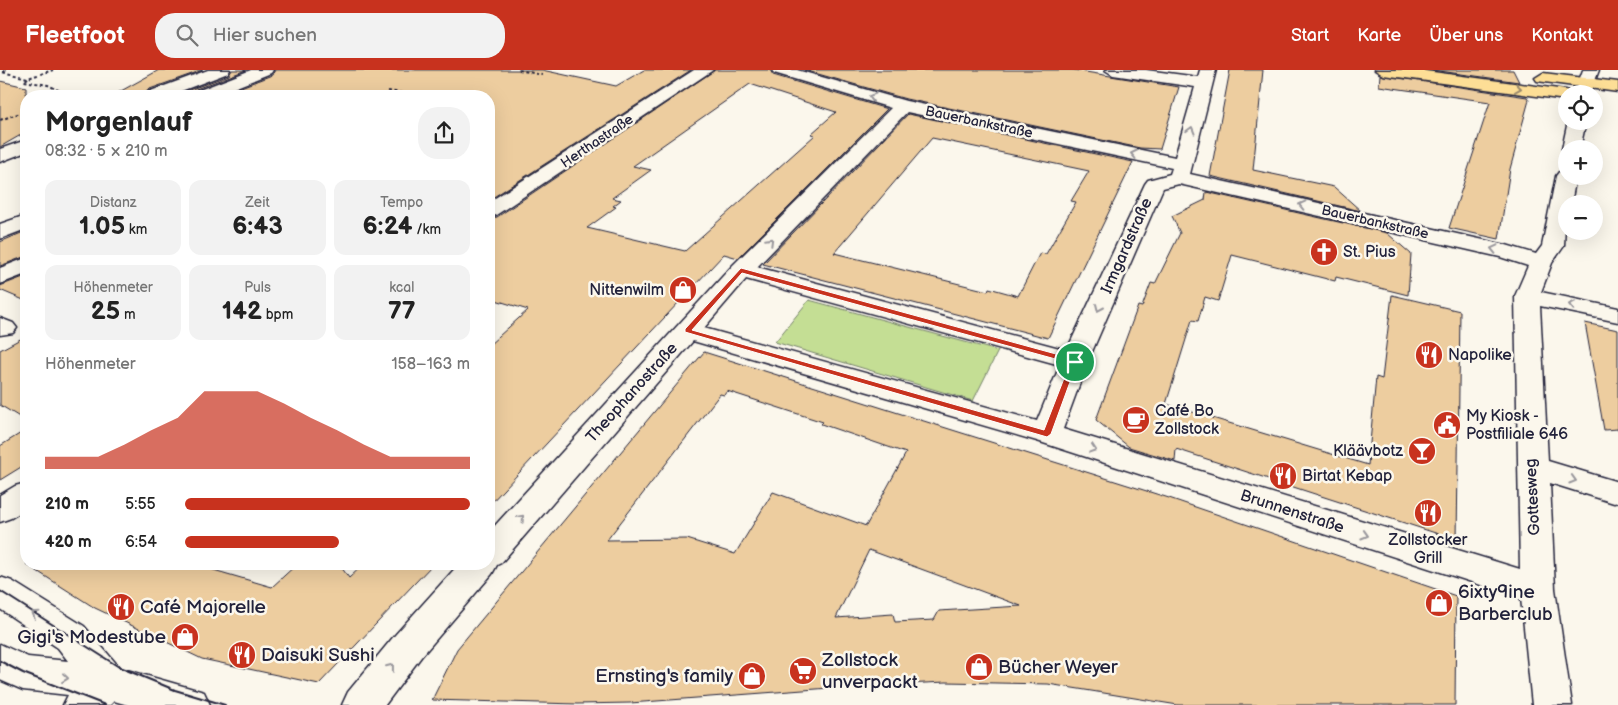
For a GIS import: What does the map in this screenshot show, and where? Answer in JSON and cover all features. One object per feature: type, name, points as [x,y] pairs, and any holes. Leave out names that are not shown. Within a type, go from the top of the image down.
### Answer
[{"type":"main road","points":[[1383,70],[1558,94]]},
{"type":"main road","points":[[1487,70],[1586,82],[1618,88]]},
{"type":"main road","points":[[1603,100],[1618,102]]},
{"type":"street","points":[[215,90],[264,70]]},
{"type":"street","name":"Herthastraße","points":[[495,207],[705,70]]},
{"type":"street","name":"Bauerbankstraße","points":[[780,70],[902,106],[1180,171],[1506,252],[1541,263]]},
{"type":"street","points":[[1113,70],[1206,77],[1180,171]]},
{"type":"street","points":[[168,90],[211,71]]},
{"type":"street","name":"Theophanostraße","points":[[495,547],[741,270],[902,106]]},
{"type":"street","points":[[0,156],[20,148]]},
{"type":"street","name":"Irmgardstraße","points":[[1047,434],[1075,362],[1154,184],[1180,171]]},
{"type":"street","name":"Gottesweg","points":[[1557,697],[1538,589],[1527,296],[1541,263],[1553,246],[1564,185]]},
{"type":"street","points":[[0,232],[20,224]]},
{"type":"street","points":[[0,277],[20,268]]},
{"type":"street","points":[[741,270],[1075,362]]},
{"type":"street","points":[[1527,296],[1618,315]]},
{"type":"street","name":"Brunnenstraße","points":[[687,330],[1047,434],[1538,589]]},
{"type":"street","points":[[1532,467],[1614,492]]},
{"type":"street","points":[[0,510],[20,498]]},
{"type":"street","points":[[362,705],[408,646],[475,570]]},
{"type":"street","points":[[0,591],[71,637],[95,694]]},
{"type":"street","points":[[0,661],[22,674],[95,694],[190,705]]},
{"type":"path","points":[[6,70],[2,72],[28,78]]},
{"type":"path","points":[[53,70],[24,81],[48,85],[58,90]]},
{"type":"path","points":[[520,70],[542,75]]},
{"type":"path","points":[[0,120],[20,113]]},
{"type":"green space","points":[[809,300],[998,351],[973,401],[775,342]]},
{"type":"building","points":[[159,70],[203,70],[147,90],[123,90]]},
{"type":"building","points":[[232,70],[246,70],[196,90],[189,90],[229,75]]},
{"type":"building","points":[[275,70],[542,70],[616,86],[644,70],[691,70],[495,196],[495,90],[233,90],[272,75]]},
{"type":"building","points":[[715,70],[770,70],[773,75],[887,109],[738,258],[724,254],[495,499],[495,340],[528,310],[495,300],[495,218]],"holes":[[[750,84],[836,112],[811,134],[815,135],[685,251],[587,228],[616,207],[613,206],[621,200],[612,198],[651,170],[633,166]]]},
{"type":"building","points":[[804,70],[1073,70],[1179,87],[1160,149],[1140,148],[906,99]]},
{"type":"building","points":[[1230,70],[1263,70],[1253,170],[1334,187],[1361,211],[1210,176]]},
{"type":"building","points":[[1432,70],[1513,70],[1519,82]]},
{"type":"building","points":[[1380,75],[1527,97],[1529,100],[1510,169],[1499,239],[1449,228],[1490,102],[1379,86]]},
{"type":"building","points":[[0,81],[26,87],[26,90],[20,90],[20,135],[0,147]]},
{"type":"building","points":[[908,114],[1133,162],[1048,338],[763,264]],"holes":[[[932,138],[1089,171],[1071,201],[1076,202],[1046,254],[1040,253],[1018,296],[989,288],[988,291],[834,253]]]},
{"type":"building","points":[[1206,192],[1387,233],[1411,254],[1408,295],[1336,277],[1335,281],[1232,255],[1218,301],[1205,297],[1198,321],[1192,320],[1166,404],[1368,465],[1376,377],[1382,379],[1392,295],[1460,311],[1457,540],[1176,449],[1175,461],[1129,447],[1096,420],[1138,306],[1142,307],[1151,283],[1155,284],[1180,233],[1172,216],[1205,200]]},
{"type":"building","points":[[20,234],[20,258],[0,266],[0,242]]},
{"type":"building","points":[[20,278],[20,298],[0,290],[0,286]]},
{"type":"building","points":[[1585,323],[1618,330],[1618,429],[1604,430]]},
{"type":"building","points":[[20,339],[20,417],[0,405],[0,350]]},
{"type":"building","points":[[704,352],[1169,498],[1456,596],[1455,705],[1178,705],[1048,684],[946,682],[843,687],[630,703],[577,704],[432,700],[457,649]],"holes":[[[727,391],[823,422],[821,424],[906,453],[866,526],[773,492],[735,554],[687,539],[607,540],[720,394],[724,395]],[[869,550],[959,583],[1021,606],[939,611],[934,620],[895,622],[893,614],[836,618]]]},
{"type":"building","points":[[20,434],[20,468],[0,480],[0,446]]},
{"type":"building","points":[[35,570],[214,570],[272,587],[290,570],[343,570],[349,578],[358,570],[427,570],[319,684],[202,659],[95,608]]},
{"type":"tram line","points":[[0,591],[119,667],[175,690],[225,705]]},
{"type":"tram line","points":[[0,661],[23,673],[105,705]]},
{"type":"place","name":"St. Pius","points":[[1324,252]]},
{"type":"place","name":"Nittenwilm","points":[[683,290]]},
{"type":"place","name":"Napolike","points":[[1429,355]]},
{"type":"place","name":"Café Bo Zollstock","points":[[1136,420]]},
{"type":"place","name":"My Kiosk - Postfiliale 646","points":[[1447,425]]},
{"type":"place","name":"Kläävbotz","points":[[1422,451]]},
{"type":"place","name":"Birtat Kebap","points":[[1283,476]]},
{"type":"place","name":"Zollstocker Grill","points":[[1428,513]]},
{"type":"place","name":"6ixty9ine Barberclub","points":[[1439,603]]},
{"type":"place","name":"Café Majorelle","points":[[121,607]]},
{"type":"place","name":"Gigi's Modestube","points":[[185,637]]},
{"type":"place","name":"Daisuki Sushi","points":[[242,655]]},
{"type":"place","name":"Bücher Weyer","points":[[979,667]]},
{"type":"place","name":"Zollstock unverpackt","points":[[803,671]]},
{"type":"place","name":"Ernsting's family","points":[[752,676]]},
{"type":"route","points":[[741,270],[1075,362],[1047,434],[687,330],[741,270]]}]
